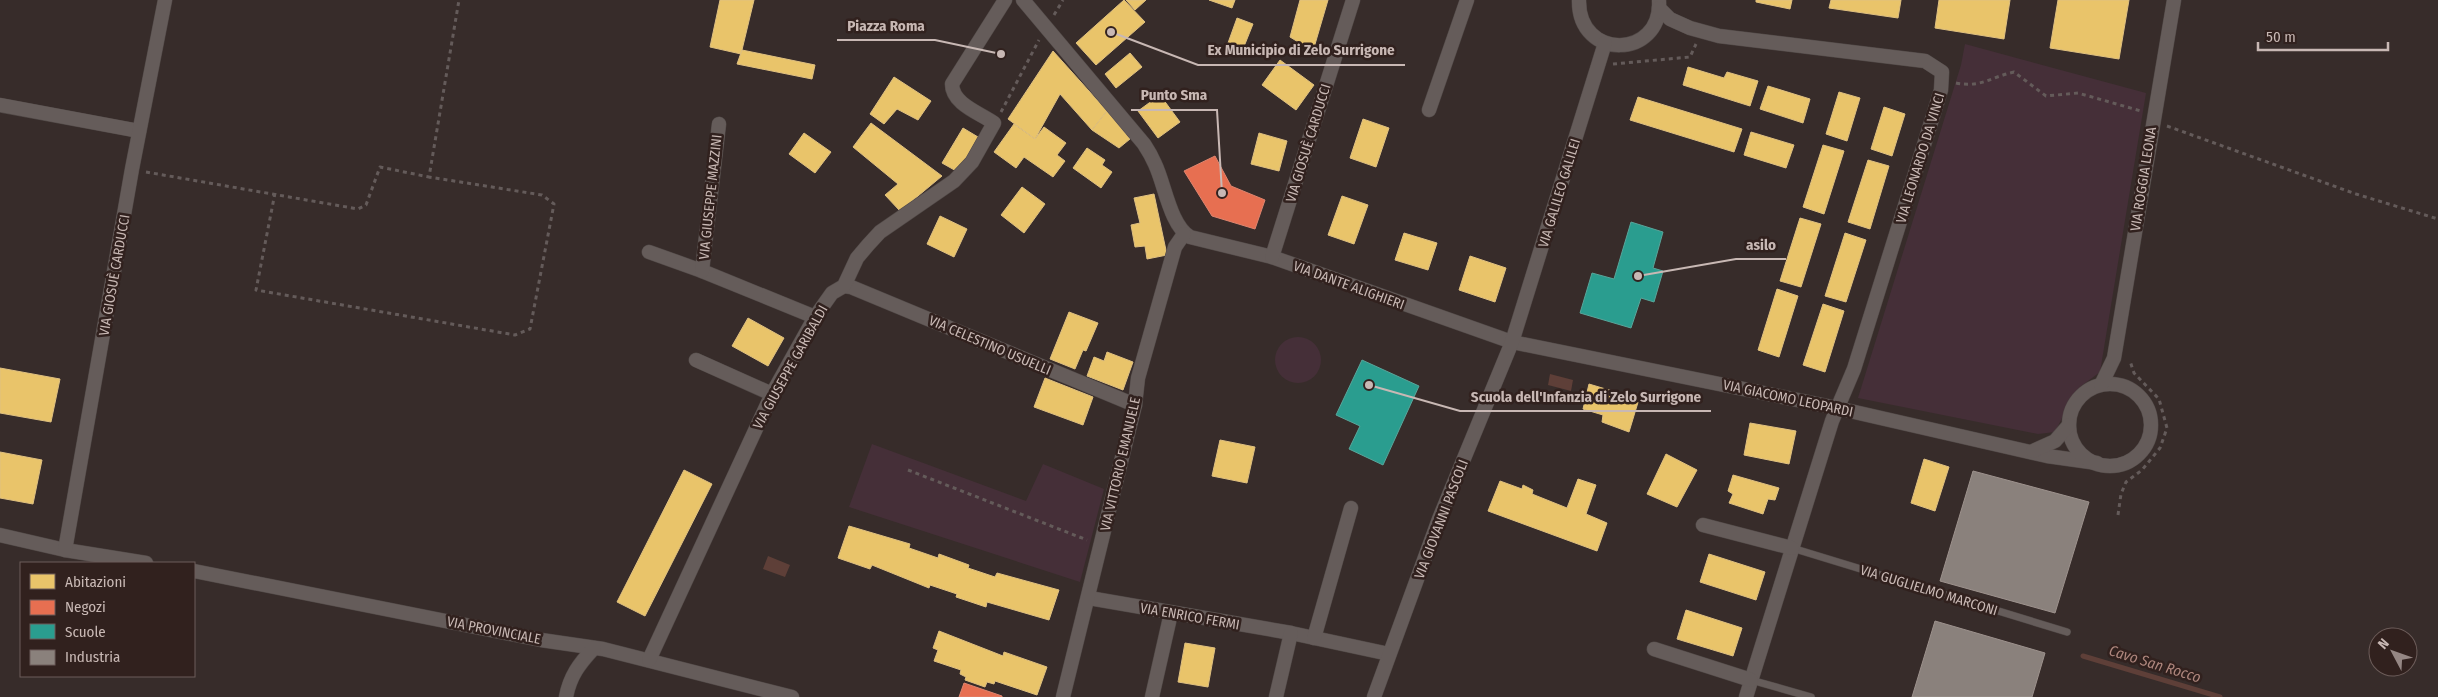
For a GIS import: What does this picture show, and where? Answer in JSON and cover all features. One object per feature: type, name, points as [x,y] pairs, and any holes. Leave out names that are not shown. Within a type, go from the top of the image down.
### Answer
[{"type":"street","name":"VIA GIOSUÈ CARDUCCI","points":[[66,550],[132,169],[165,0]]},
{"type":"street","points":[[994,123],[958,100],[952,92],[952,84],[1005,0]]},
{"type":"street","points":[[1023,0],[1144,144],[1155,163],[1174,218],[1184,234]]},
{"type":"street","name":"VIA GIOSUÈ CARDUCCI","points":[[1272,257],[1353,0]]},
{"type":"street","points":[[1429,110],[1467,0]]},
{"type":"street","name":"VIA ROGGIA LEONA","points":[[2101,385],[2114,358],[2174,0]]},
{"type":"street","points":[[1576,3],[1584,26],[1597,39],[1605,43]]},
{"type":"street","name":"VIA LEONARDO DA VINCI","points":[[1605,43],[1623,46],[1641,40],[1654,26],[1659,4]]},
{"type":"street","name":"VIA LEONARDO DA VINCI","points":[[1659,4],[1670,19],[1702,32],[1719,36],[1925,61],[1939,69],[1942,80],[1933,116],[1854,369],[1837,408]]},
{"type":"street","name":"VIA GALILEO GALILEI","points":[[1512,342],[1605,43]]},
{"type":"street","points":[[0,105],[139,131]]},
{"type":"street","name":"VIA GIUSEPPE GARIBALDI","points":[[649,660],[772,394],[815,317],[832,293],[844,286],[857,258],[880,232],[954,181],[972,162],[994,123]]},
{"type":"street","name":"VIA GIUSEPPE MAZZINI","points":[[702,271],[719,124]]},
{"type":"street","name":"VIA DANTE ALIGHIERI","points":[[1184,234],[1198,240],[1272,257],[1512,342]]},
{"type":"street","name":"VIA VITTORIO EMANUELE","points":[[1063,697],[1135,406],[1138,378],[1175,247],[1184,234]]},
{"type":"street","name":"VIA GIUSEPPE MAZZINI","points":[[649,252],[702,271],[815,317]]},
{"type":"street","name":"VIA CELESTINO USUELLI","points":[[844,286],[851,287],[1135,406]]},
{"type":"street","name":"VIA GIACOMO LEOPARDI","points":[[1512,342],[1837,408],[2034,451],[2047,456],[2097,464]]},
{"type":"street","name":"VIA GIOVANNI PASCOLI","points":[[1374,697],[1439,519],[1512,342]]},
{"type":"street","points":[[2114,358],[2127,388]]},
{"type":"street","points":[[696,360],[772,394]]},
{"type":"street","points":[[2114,384],[2127,388],[2138,395],[2146,406],[2151,418],[2151,432],[2146,445],[2138,456],[2126,463],[2113,466],[2097,464],[2087,459],[2078,450],[2071,438],[2069,425],[2072,411],[2078,400],[2088,390],[2101,385],[2114,384]]},
{"type":"street","points":[[1746,697],[1837,408]]},
{"type":"street","points":[[2034,451],[2055,441],[2069,425]]},
{"type":"street","points":[[1314,638],[1351,508]]},
{"type":"street","points":[[1703,525],[1792,548]]},
{"type":"street","points":[[0,535],[66,550],[140,562]]},
{"type":"street","name":"VIA PROVINCIALE","points":[[195,571],[541,640],[594,648],[649,660],[792,697]]},
{"type":"street","name":"VIA ENRICO FERMI","points":[[1089,598],[1291,633],[1389,654]]},
{"type":"street","points":[[1152,697],[1171,612]]},
{"type":"street","points":[[1276,697],[1291,633]]},
{"type":"street","points":[[566,697],[570,680],[578,666],[594,648]]},
{"type":"street","points":[[1654,649],[1751,680]]},
{"type":"lane","name":"VIA GUGLIELMO MARCONI","points":[[1792,548],[2066,632]]},
{"type":"lane","points":[[1751,680],[1812,697]]},
{"type":"path","points":[[429,177],[459,0]]},
{"type":"path","points":[[994,123],[1047,27]]},
{"type":"path","points":[[1598,66],[1690,57],[1702,32]]},
{"type":"path","points":[[1942,80],[1976,85],[2014,72],[2046,96],[2078,93],[2153,118],[2169,126],[2356,194],[2438,218]]},
{"type":"path","points":[[2167,136],[2170,116]]},
{"type":"path","points":[[132,169],[275,193],[358,209],[366,205],[380,168],[542,195],[554,204],[530,329],[515,335],[256,290],[275,193]]},
{"type":"path","points":[[2118,514],[2121,494],[2126,482],[2142,470],[2160,448],[2166,428],[2159,399],[2134,373],[2130,359]]},
{"type":"path","points":[[908,470],[1102,544]]},
{"type":"shaded area","points":[[1965,44],[2146,93],[2100,372],[2080,387],[2072,398],[2055,432],[2038,434],[1858,398],[1961,65]]},
{"type":"shaded area","points":[[1293,337],[1303,337],[1317,347],[1321,360],[1317,373],[1311,379],[1303,383],[1293,383],[1279,373],[1275,365],[1275,355],[1285,341]]},
{"type":"shaded area","points":[[1550,374],[1573,380],[1571,391],[1548,385]]},
{"type":"shaded area","points":[[872,444],[1026,501],[1043,464],[1104,489],[1080,582],[849,507]]},
{"type":"shaded area","points":[[768,556],[790,565],[785,577],[763,569]]},
{"type":"building: Abitazioni","points":[[720,0],[754,0],[741,54],[710,47]]},
{"type":"building: Abitazioni","points":[[1124,0],[1145,22],[1096,65],[1076,43]]},
{"type":"building: Abitazioni","points":[[1126,0],[1146,0],[1135,10]]},
{"type":"building: Abitazioni","points":[[1209,0],[1235,0],[1232,8]]},
{"type":"building: Abitazioni","points":[[1300,0],[1328,0],[1313,51],[1290,37]]},
{"type":"building: Abitazioni","points":[[1756,0],[1792,0],[1790,9],[1756,2]]},
{"type":"building: Abitazioni","points":[[1831,0],[1901,0],[1898,18],[1829,8]]},
{"type":"building: Abitazioni","points":[[1939,0],[2010,0],[2004,39],[1935,28]]},
{"type":"building: Abitazioni","points":[[2058,0],[2129,0],[2119,59],[2050,48]]},
{"type":"building: Abitazioni","points":[[1237,18],[1253,24],[1243,49],[1228,43]]},
{"type":"building: Abitazioni","points":[[742,50],[815,65],[812,79],[737,64]]},
{"type":"building: Abitazioni","points":[[1053,51],[1107,111],[1092,130],[1060,94],[1035,139],[1008,119]]},
{"type":"building: Abitazioni","points":[[1130,53],[1142,67],[1116,88],[1105,74]]},
{"type":"building: Abitazioni","points":[[1280,60],[1314,85],[1296,110],[1262,85]]},
{"type":"building: Abitazioni","points":[[1688,67],[1724,78],[1727,72],[1758,81],[1750,106],[1683,85]]},
{"type":"building: Abitazioni","points":[[894,77],[931,101],[918,120],[897,109],[884,124],[870,114]]},
{"type":"building: Abitazioni","points":[[1768,86],[1810,99],[1803,123],[1760,109]]},
{"type":"building: Abitazioni","points":[[1839,92],[1860,98],[1847,141],[1826,134]]},
{"type":"building: Abitazioni","points":[[1160,95],[1180,122],[1158,138],[1138,111]]},
{"type":"building: Abitazioni","points":[[1638,97],[1742,129],[1734,152],[1630,120]]},
{"type":"building: Abitazioni","points":[[1884,107],[1905,114],[1892,156],[1871,149]]},
{"type":"building: Abitazioni","points":[[1107,111],[1130,139],[1119,148],[1092,130]]},
{"type":"building: Abitazioni","points":[[1363,119],[1389,128],[1376,167],[1350,158]]},
{"type":"building: Abitazioni","points":[[871,123],[942,176],[900,211],[885,195],[898,184],[853,147]]},
{"type":"building: Abitazioni","points":[[1014,124],[1035,139],[1044,127],[1066,143],[1057,155],[1065,161],[1053,177],[1024,157],[1016,168],[994,152]]},
{"type":"building: Abitazioni","points":[[963,128],[978,137],[958,172],[942,163]]},
{"type":"building: Abitazioni","points":[[1751,132],[1794,145],[1786,168],[1744,155]]},
{"type":"building: Abitazioni","points":[[804,133],[831,152],[815,173],[789,154]]},
{"type":"building: Abitazioni","points":[[1259,133],[1287,141],[1279,171],[1251,164]]},
{"type":"building: Abitazioni","points":[[1823,145],[1844,151],[1824,214],[1803,207]]},
{"type":"building: Abitazioni","points":[[1087,148],[1105,160],[1102,165],[1112,172],[1101,188],[1073,168]]},
{"type":"building: Abitazioni","points":[[1868,160],[1889,166],[1870,229],[1848,222]]},
{"type":"building: Abitazioni","points":[[1022,187],[1045,204],[1024,233],[1001,215]]},
{"type":"building: Abitazioni","points":[[1154,194],[1167,255],[1147,259],[1145,246],[1135,247],[1131,225],[1140,223],[1134,198]]},
{"type":"building: Abitazioni","points":[[1342,196],[1368,205],[1354,244],[1328,235]]},
{"type":"building: Abitazioni","points":[[940,216],[967,229],[954,257],[927,244]]},
{"type":"building: Abitazioni","points":[[1800,218],[1821,224],[1801,287],[1780,281]]},
{"type":"building: Abitazioni","points":[[1404,233],[1437,243],[1428,270],[1395,260]]},
{"type":"building: Abitazioni","points":[[1845,233],[1866,240],[1846,302],[1825,296]]},
{"type":"building: Abitazioni","points":[[1470,256],[1506,268],[1495,302],[1459,290]]},
{"type":"building: Abitazioni","points":[[1777,289],[1798,296],[1779,357],[1758,350]]},
{"type":"building: Abitazioni","points":[[1823,304],[1844,311],[1825,372],[1803,365]]},
{"type":"building: Abitazioni","points":[[1069,312],[1098,323],[1086,351],[1083,350],[1075,369],[1050,359]]},
{"type":"building: Abitazioni","points":[[748,318],[784,338],[768,366],[732,346]]},
{"type":"building: Abitazioni","points":[[1107,352],[1133,362],[1123,390],[1087,376],[1094,357],[1104,361]]},
{"type":"building: Abitazioni","points":[[0,368],[60,379],[51,422],[0,413]]},
{"type":"building: Abitazioni","points":[[1045,378],[1093,397],[1083,425],[1034,407]]},
{"type":"building: Abitazioni","points":[[1589,384],[1639,399],[1629,432],[1602,422],[1603,415],[1583,409]]},
{"type":"building: Abitazioni","points":[[1750,423],[1796,431],[1789,464],[1744,455]]},
{"type":"building: Abitazioni","points":[[1220,440],[1255,447],[1247,483],[1212,476]]},
{"type":"building: Abitazioni","points":[[0,452],[42,460],[33,504],[0,498]]},
{"type":"building: Abitazioni","points":[[1666,454],[1697,470],[1677,507],[1647,494]]},
{"type":"building: Abitazioni","points":[[1924,459],[1949,467],[1935,511],[1911,503]]},
{"type":"building: Abitazioni","points":[[684,470],[712,484],[645,616],[617,602]]},
{"type":"building: Abitazioni","points":[[1733,475],[1779,488],[1775,500],[1768,499],[1763,514],[1729,503],[1733,494],[1728,491]]},
{"type":"building: Abitazioni","points":[[1578,479],[1596,485],[1586,514],[1607,523],[1597,551],[1488,511],[1500,481],[1522,489],[1523,485],[1533,490],[1532,494],[1567,508]]},
{"type":"building: Abitazioni","points":[[849,526],[910,544],[909,548],[938,558],[939,554],[969,565],[968,568],[995,577],[997,573],[1059,590],[1049,620],[987,602],[986,607],[956,597],[957,594],[930,585],[929,588],[872,565],[870,569],[838,558]]},
{"type":"building: Abitazioni","points":[[1709,554],[1765,572],[1756,600],[1700,582]]},
{"type":"building: Abitazioni","points":[[1686,610],[1742,628],[1733,656],[1677,639]]},
{"type":"building: Abitazioni","points":[[939,631],[1003,656],[1004,652],[1047,667],[1037,695],[995,681],[994,684],[987,682],[985,687],[965,680],[966,677],[960,674],[961,670],[934,661],[938,650],[933,648]]},
{"type":"building: Abitazioni","points":[[1185,643],[1215,648],[1208,687],[1178,682]]},
{"type":"building: Negozi","points":[[1215,156],[1231,186],[1265,200],[1255,229],[1212,216],[1184,171]]},
{"type":"building: Negozi","points":[[964,683],[1002,696],[1002,697],[959,697]]},
{"type":"building: Scuole","points":[[1631,222],[1663,232],[1653,268],[1663,271],[1654,302],[1641,298],[1631,328],[1580,313],[1592,273],[1614,279]]},
{"type":"building: Scuole","points":[[1362,360],[1419,386],[1383,465],[1349,449],[1360,426],[1336,415]]},
{"type":"building: Industria","points":[[1973,471],[2089,502],[2055,613],[1940,581]]},
{"type":"building: Industria","points":[[1935,621],[2045,653],[2032,697],[1912,697]]},
{"type":"waterway","name":"Cavo San Rocco","points":[[2083,656],[2220,697]]},
{"type":"place","name":"Ex Municipio di Zelo Surrigone","points":[[1111,32]]},
{"type":"place","name":"Piazza Roma","points":[[1001,54]]},
{"type":"place","name":"Punto Sma","points":[[1222,193]]},
{"type":"place","name":"asilo","points":[[1638,276]]},
{"type":"place","name":"Scuola dell'Infanzia di Zelo Surrigone","points":[[1369,385]]}]
